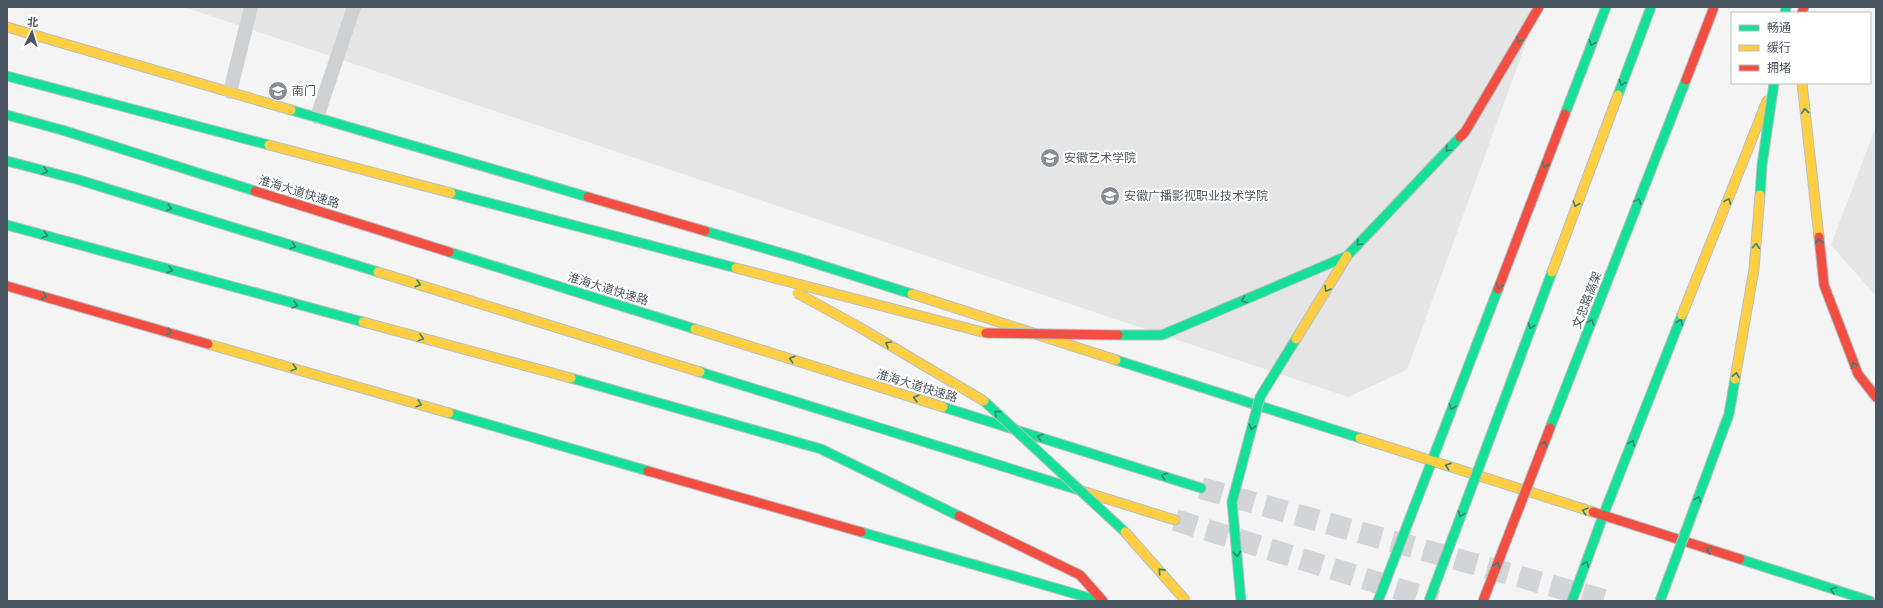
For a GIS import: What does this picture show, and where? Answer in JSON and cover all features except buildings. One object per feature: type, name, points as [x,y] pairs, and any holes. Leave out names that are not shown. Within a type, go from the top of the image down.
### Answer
[{"type":"highway","points":[[1241,601],[1232,502],[1260,397],[1347,256],[1465,132],[1540,7]]},
{"type":"highway","points":[[1378,601],[1606,7]]},
{"type":"highway","points":[[1429,601],[1651,7]]},
{"type":"highway","name":"文忠路高架","points":[[1483,601],[1714,7]]},
{"type":"highway","points":[[7,27],[795,257],[1870,601]]},
{"type":"highway","points":[[7,76],[981,333],[1162,336],[1347,256]]},
{"type":"highway","points":[[1572,601],[1603,516],[1774,84]]},
{"type":"highway","points":[[1660,601],[1729,414],[1754,268],[1762,165],[1774,84]]},
{"type":"highway","points":[[1802,84],[1824,285],[1858,374],[1876,397]]},
{"type":"highway","name":"淮海大道快速路","points":[[7,114],[1201,488]]},
{"type":"highway","points":[[7,161],[91,184],[619,346],[1176,520]]},
{"type":"highway","points":[[7,225],[636,396],[821,449],[1080,575],[1112,597]]},
{"type":"highway","points":[[766,276],[859,327],[986,402],[1122,528],[1186,601]]},
{"type":"highway","points":[[7,286],[1102,601]]},
{"type":"highway","points":[[1080,575],[1102,601]]},
{"type":"lane","points":[[230,92],[252,7]]},
{"type":"lane","points":[[317,117],[354,7]]},
{"type":"shaded area","name":"安徽艺术学院","points":[[184,7],[1539,7],[1407,370],[1348,397]]},
{"type":"shaded area","points":[[1876,126],[1876,296],[1831,245]]},
{"type":"tunnel","points":[[1201,488],[1607,601]]},
{"type":"tunnel","points":[[1175,520],[1437,601]]},
{"type":"traffic: fast","points":[[1565,114],[1606,7]]},
{"type":"traffic: fast","points":[[1618,95],[1651,7]]},
{"type":"traffic: fast","points":[[1785,12],[1786,7]]},
{"type":"traffic: fast","points":[[7,76],[269,145]]},
{"type":"traffic: fast","points":[[1550,428],[1686,80]]},
{"type":"traffic: fast","points":[[1760,195],[1762,165],[1774,84]]},
{"type":"traffic: fast","points":[[291,110],[588,197]]},
{"type":"traffic: fast","points":[[7,115],[62,130],[255,191]]},
{"type":"traffic: fast","points":[[1118,335],[1162,335],[1347,256],[1460,137]]},
{"type":"traffic: fast","points":[[7,161],[76,179],[378,272]]},
{"type":"traffic: fast","points":[[451,193],[736,268]]},
{"type":"traffic: fast","points":[[7,225],[363,322]]},
{"type":"traffic: fast","points":[[705,231],[795,257],[912,294]]},
{"type":"traffic: fast","points":[[449,252],[695,329]]},
{"type":"traffic: fast","points":[[1429,601],[1552,272]]},
{"type":"traffic: fast","points":[[1378,601],[1498,289]]},
{"type":"traffic: fast","points":[[1572,601],[1603,516],[1682,315]]},
{"type":"traffic: fast","points":[[1241,601],[1232,502],[1260,397],[1296,339]]},
{"type":"traffic: fast","points":[[1116,360],[1360,438]]},
{"type":"traffic: fast","points":[[700,372],[1082,491]]},
{"type":"traffic: fast","points":[[571,378],[821,449],[959,516]]},
{"type":"traffic: fast","points":[[1660,601],[1729,414],[1735,379]]},
{"type":"traffic: fast","points":[[984,401],[1125,532]]},
{"type":"traffic: fast","points":[[943,407],[1201,488]]},
{"type":"traffic: fast","points":[[449,413],[648,471]]},
{"type":"traffic: fast","points":[[861,532],[1100,601]]},
{"type":"traffic: fast","points":[[1740,559],[1870,601]]},
{"type":"traffic: slow","points":[[7,27],[291,110]]},
{"type":"traffic: slow","points":[[1802,84],[1819,237]]},
{"type":"traffic: slow","points":[[1552,272],[1618,95]]},
{"type":"traffic: slow","points":[[1682,315],[1767,101]]},
{"type":"traffic: slow","points":[[269,145],[451,193]]},
{"type":"traffic: slow","points":[[1735,379],[1754,269],[1760,195]]},
{"type":"traffic: slow","points":[[1296,339],[1347,256]]},
{"type":"traffic: slow","points":[[736,268],[986,333]]},
{"type":"traffic: slow","points":[[378,272],[700,372]]},
{"type":"traffic: slow","points":[[797,293],[859,327],[984,401]]},
{"type":"traffic: slow","points":[[912,294],[1116,360]]},
{"type":"traffic: slow","points":[[363,322],[571,378]]},
{"type":"traffic: slow","points":[[695,329],[943,407]]},
{"type":"traffic: slow","points":[[208,344],[449,413]]},
{"type":"traffic: slow","points":[[1360,438],[1593,512]]},
{"type":"traffic: slow","points":[[1082,491],[1175,520]]},
{"type":"traffic: slow","points":[[1125,532],[1186,601]]},
{"type":"traffic: jam","points":[[1460,137],[1465,132],[1539,7]]},
{"type":"traffic: jam","points":[[1686,80],[1714,7]]},
{"type":"traffic: jam","points":[[1802,12],[1804,7]]},
{"type":"traffic: jam","points":[[1498,289],[1565,114]]},
{"type":"traffic: jam","points":[[255,191],[449,252]]},
{"type":"traffic: jam","points":[[588,197],[705,231]]},
{"type":"traffic: jam","points":[[1819,237],[1824,285],[1858,374],[1876,397]]},
{"type":"traffic: jam","points":[[7,286],[208,344]]},
{"type":"traffic: jam","points":[[986,333],[1118,335]]},
{"type":"traffic: jam","points":[[1483,601],[1550,428]]},
{"type":"traffic: jam","points":[[648,471],[861,532]]},
{"type":"traffic: jam","points":[[1593,512],[1740,559]]},
{"type":"traffic: jam","points":[[959,516],[1080,575],[1103,601]]},
{"type":"place","name":"南门","points":[[278,91]]},
{"type":"place","name":"安徽艺术学院","points":[[1050,158]]},
{"type":"place","name":"安徽广播影视职业技术学院","points":[[1110,196]]}]
